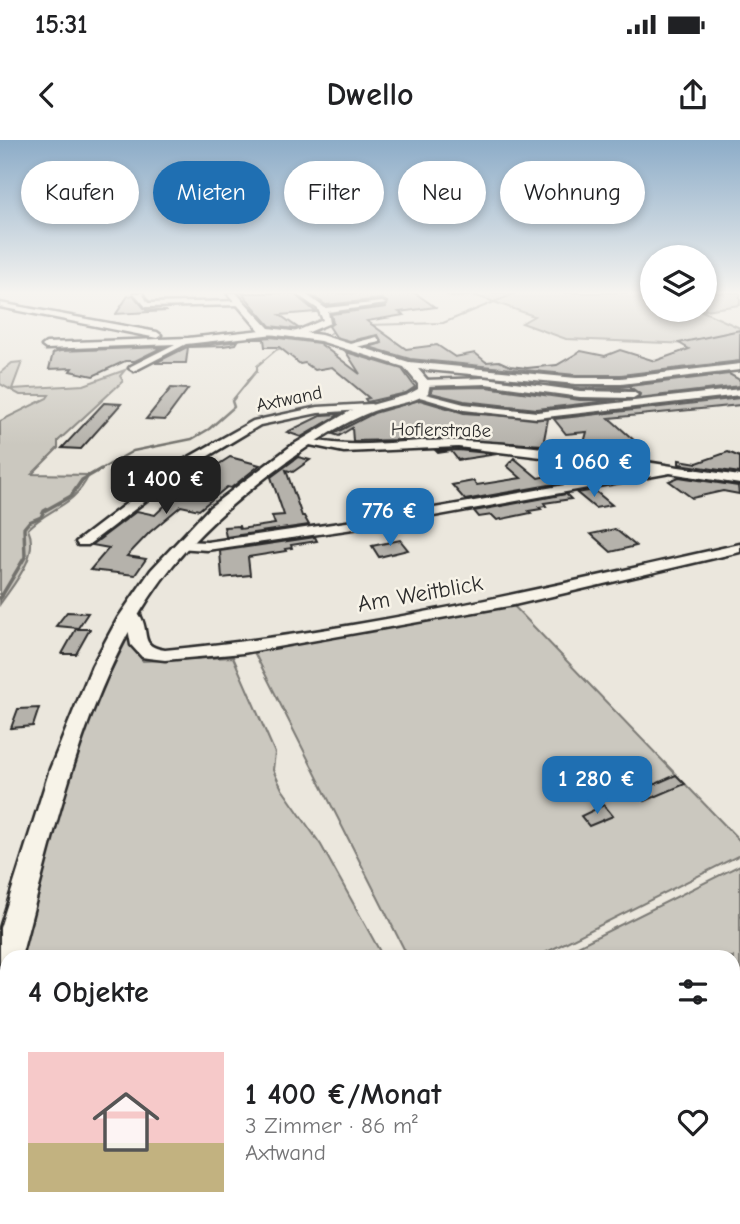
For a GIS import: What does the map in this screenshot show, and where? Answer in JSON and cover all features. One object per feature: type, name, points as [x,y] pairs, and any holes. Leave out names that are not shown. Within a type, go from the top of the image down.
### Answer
[{"type":"street","points":[[46,346],[109,344]]},
{"type":"street","points":[[121,367],[171,344]]},
{"type":"street","points":[[134,368],[183,344]]},
{"type":"street","points":[[338,344],[408,365],[596,382],[670,377],[740,367]]},
{"type":"street","points":[[346,346],[358,344]]},
{"type":"street","points":[[408,365],[421,389],[464,407],[537,415],[740,392]]},
{"type":"street","points":[[8,950],[43,831],[86,699],[129,618],[157,574],[232,497],[309,442],[371,407],[421,389],[486,381],[580,394],[706,396]]},
{"type":"street","name":"Axtwand","points":[[83,542],[186,464],[257,423],[318,410],[371,407]]},
{"type":"street","name":"Hoflerstraße","points":[[309,442],[324,447],[342,448],[413,444],[494,446],[740,480]]},
{"type":"street","points":[[183,545],[207,547],[396,519],[670,470]]},
{"type":"street","name":"Am Weitblick","points":[[129,618],[135,621],[139,645],[148,653],[243,648],[514,600],[740,548]]},
{"type":"shaded area","points":[[22,362],[12,389],[84,385],[125,370],[120,376],[123,381],[58,441],[58,448],[32,474],[89,475],[69,501],[28,529],[31,549],[28,558],[19,577],[0,604],[0,421],[49,395],[20,395],[0,384],[0,373],[12,363]]},
{"type":"shaded area","points":[[511,603],[740,841],[740,855],[551,950],[404,950],[253,650]]},
{"type":"shaded area","points":[[127,639],[143,661],[233,657],[275,753],[273,770],[282,789],[321,845],[379,950],[18,950],[55,822],[92,709]]},
{"type":"shaded area","points":[[740,865],[740,950],[570,950]]},
{"type":"building","points":[[236,344],[188,347],[186,363],[155,363],[187,347]]},
{"type":"building","points":[[265,344],[320,344],[360,374],[346,352],[402,369],[415,387],[406,393],[367,402],[365,399],[369,398],[332,367],[315,370],[305,363],[300,364],[279,347],[265,347]]},
{"type":"building","points":[[380,344],[398,344],[406,349],[437,345],[455,357],[475,353],[486,362],[499,361],[510,366],[527,368],[557,365],[581,351],[605,356],[620,350],[655,361],[689,349],[680,344],[740,344],[740,361],[621,375],[576,375],[410,359],[369,347]]},
{"type":"building","points":[[163,347],[135,361],[125,361],[93,376],[70,371],[72,368],[49,369],[53,353],[60,351]]},
{"type":"building","points":[[729,374],[740,380],[740,386],[638,398],[640,394],[633,389],[580,388],[549,384],[621,387]]},
{"type":"building","points":[[486,387],[580,400],[617,400],[537,409],[464,401],[431,393],[432,388]]},
{"type":"building","points":[[171,388],[188,389],[165,420],[146,419]]},
{"type":"building","points":[[740,398],[740,405],[609,418],[644,449],[613,454],[582,450],[587,432],[566,434],[554,419]]},
{"type":"building","points":[[420,400],[464,413],[548,419],[543,445],[425,438],[422,434],[400,435],[402,440],[353,441],[352,428],[339,436],[333,434],[374,413]]},
{"type":"building","points":[[104,403],[121,404],[81,449],[62,448]]},
{"type":"building","points":[[340,414],[301,437],[287,432],[322,415]]},
{"type":"building","points":[[458,450],[497,454],[458,460],[451,451],[436,451]]},
{"type":"building","points":[[728,452],[740,457],[740,473],[679,464],[679,460],[697,463]]},
{"type":"building","points":[[230,457],[260,465],[199,510],[181,506],[150,532],[127,556],[146,559],[135,575],[90,570],[109,548],[92,545],[137,511],[155,515],[185,486]]},
{"type":"building","points":[[298,457],[310,460],[293,472],[286,470],[302,516],[309,525],[226,537],[224,527],[239,526],[240,529],[275,524],[272,516],[284,515],[271,477]]},
{"type":"building","points":[[514,458],[538,478],[547,476],[555,484],[465,500],[452,485],[473,481],[477,485],[521,478],[507,466]]},
{"type":"building","points":[[679,477],[738,486],[739,494],[723,491],[692,498],[669,481]]},
{"type":"building","points":[[594,490],[612,505],[595,508],[577,493]]},
{"type":"building","points":[[566,494],[571,499],[544,503],[546,506],[529,511],[531,513],[497,520],[492,515],[479,517],[474,511]]},
{"type":"building","points":[[615,529],[636,546],[611,552],[591,534]]},
{"type":"building","points":[[315,537],[317,541],[291,545],[292,548],[285,549],[286,551],[248,557],[250,575],[222,578],[220,551]]},
{"type":"building","points":[[400,540],[408,550],[379,557],[372,546]]},
{"type":"building","points":[[67,612],[88,613],[78,628],[56,626]]},
{"type":"building","points":[[76,629],[90,629],[76,654],[62,654]]},
{"type":"building","points":[[39,708],[33,726],[11,728],[18,709]]},
{"type":"building","points":[[676,775],[685,784],[645,801],[637,792]]},
{"type":"building","points":[[604,805],[613,816],[589,826],[581,816]]},
{"type":"waterway","points":[[257,370],[257,366],[276,350],[286,346]]},
{"type":"waterway","points":[[98,471],[133,451],[192,439],[209,429],[234,407],[232,401],[257,370]]},
{"type":"waterway","points":[[1,597],[25,557],[24,528],[29,522],[41,517],[44,511],[71,496],[82,480],[101,469]]}]
